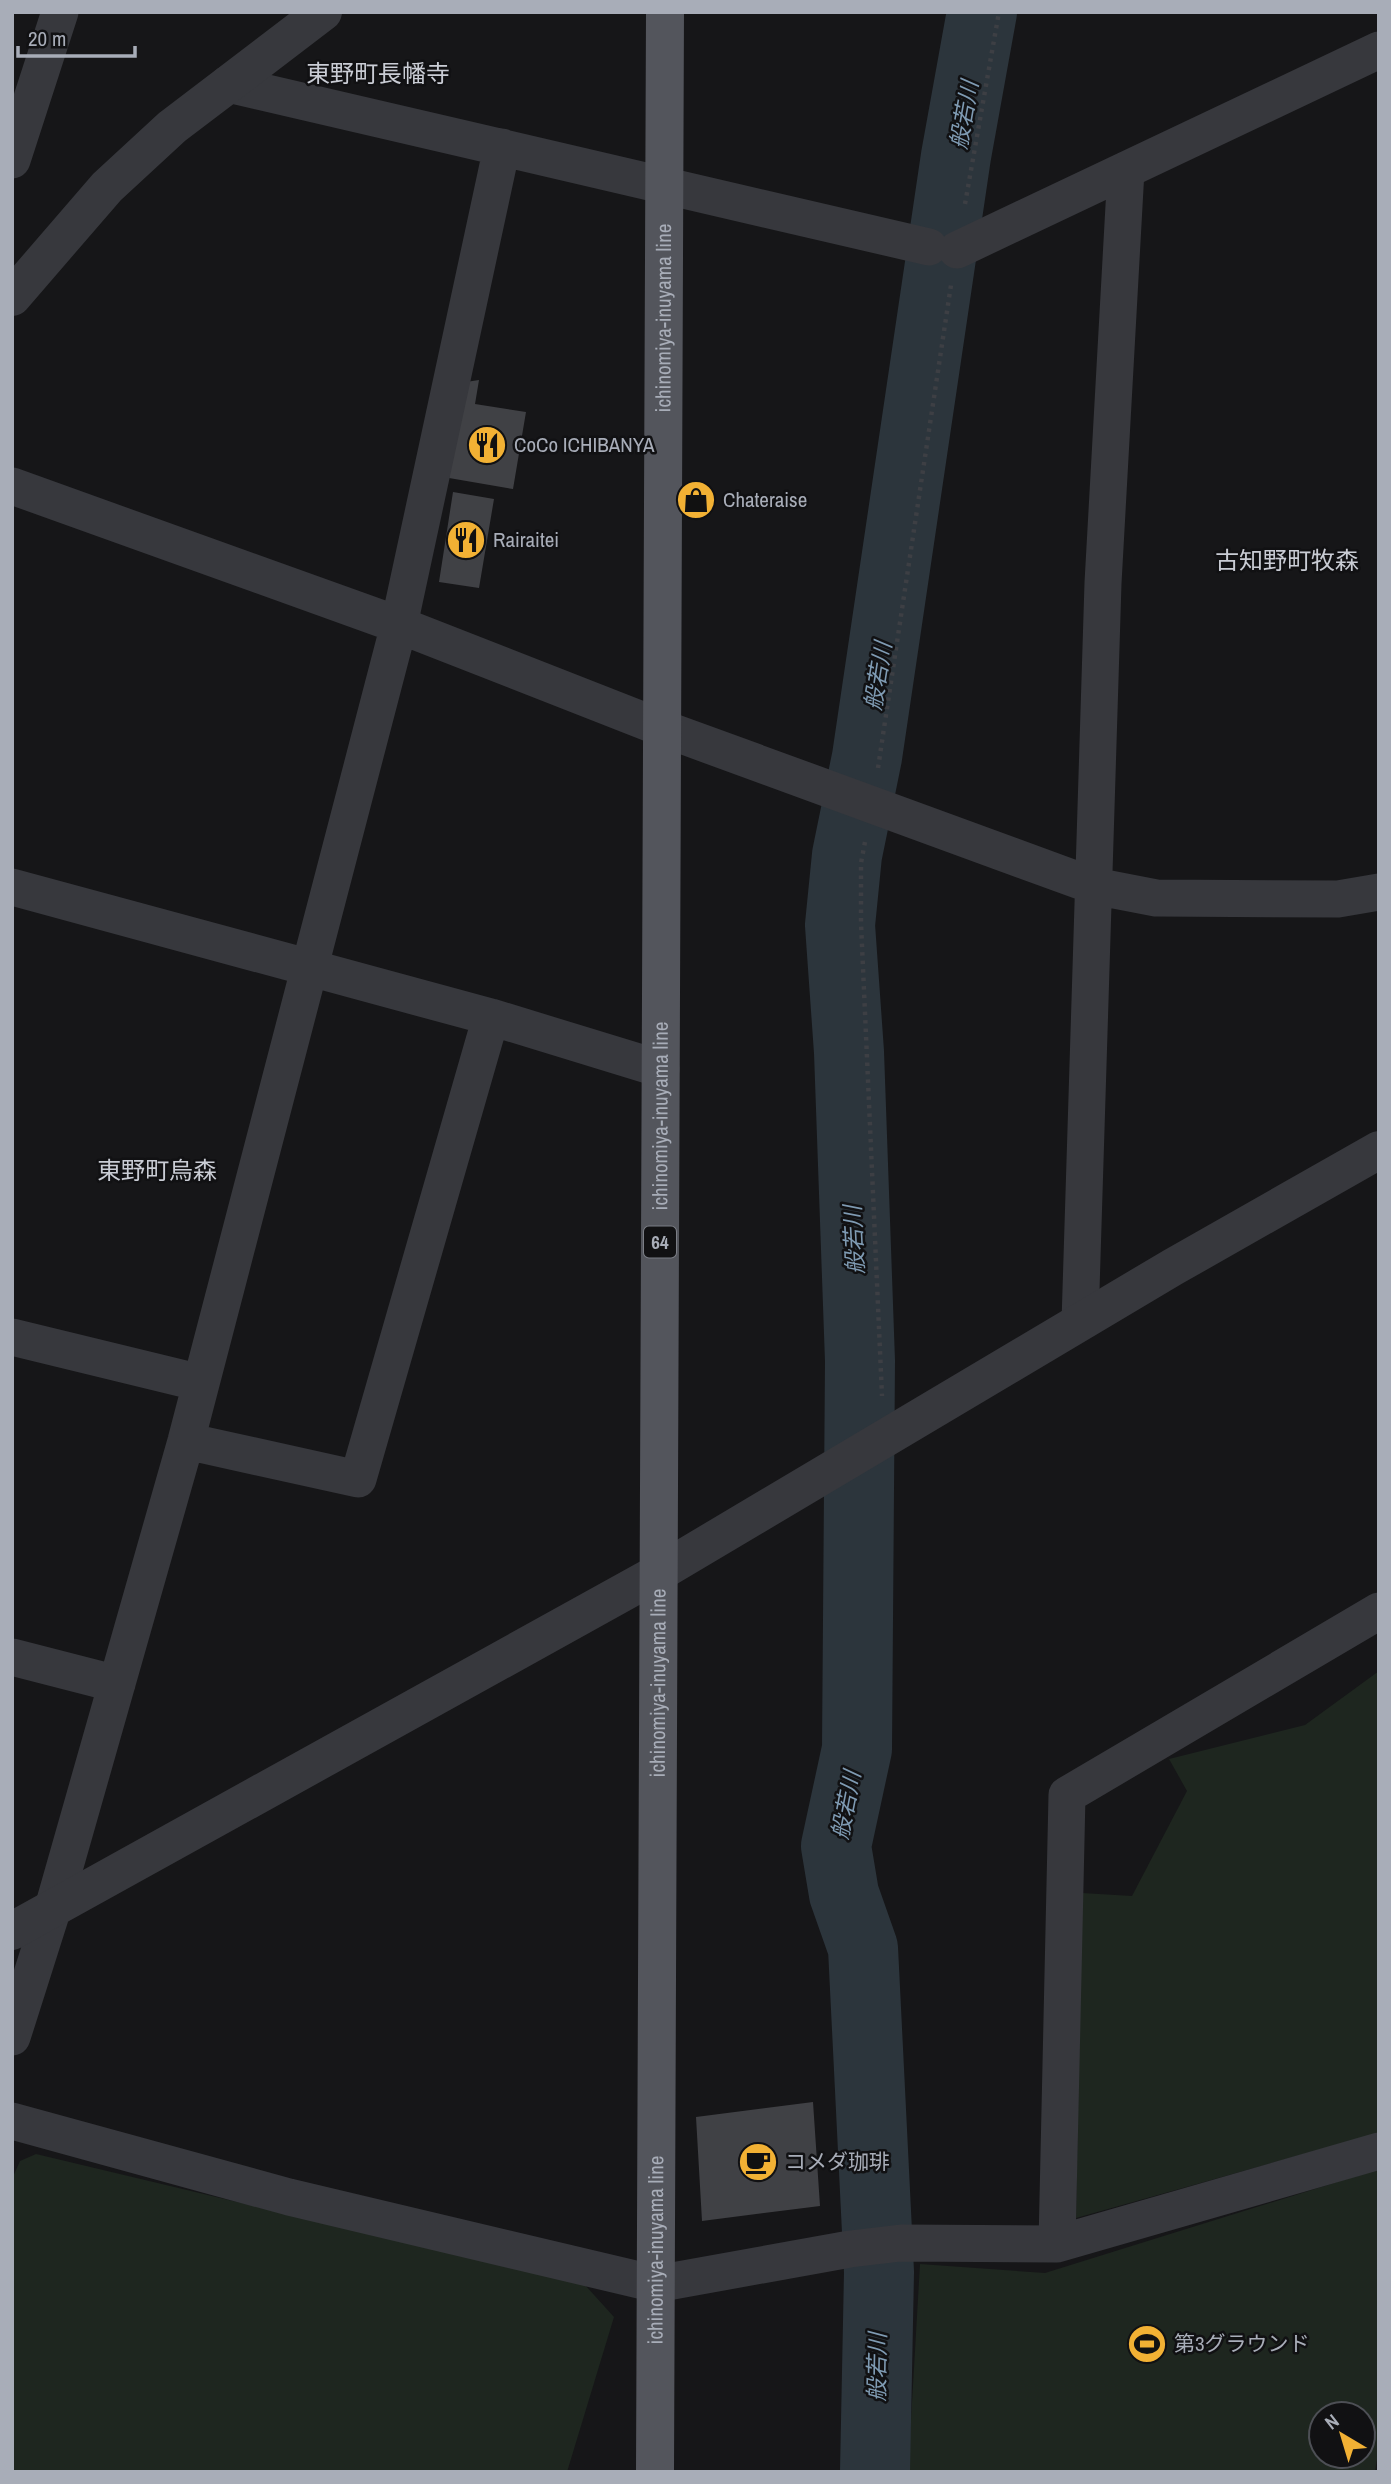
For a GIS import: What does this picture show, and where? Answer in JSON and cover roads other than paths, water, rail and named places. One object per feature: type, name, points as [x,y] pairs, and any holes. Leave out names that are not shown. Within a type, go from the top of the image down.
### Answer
[{"type":"main road","name":"ichinomiya-inuyama line","points":[[654,2472],[665,12]]},
{"type":"street","points":[[12,160],[60,12]]},
{"type":"street","points":[[12,297],[107,187],[172,127],[323,12]]},
{"type":"street","points":[[228,84],[943,249],[1126,170],[1379,50]]},
{"type":"street","points":[[12,2037],[53,1908],[186,1441],[399,625],[502,147]]},
{"type":"street","points":[[1080,1322],[1103,583],[1126,170]]},
{"type":"street","points":[[12,486],[399,625],[662,728],[1094,886],[1156,898],[1338,899],[1379,892]]},
{"type":"street","points":[[12,887],[491,1017],[661,1069]]},
{"type":"street","points":[[186,1441],[358,1479],[491,1017]]},
{"type":"street","points":[[12,1931],[660,1572],[1080,1322],[1379,1150]]},
{"type":"street","points":[[12,1336],[201,1383]]},
{"type":"street","points":[[1057,2245],[1067,1795],[1379,1611]]},
{"type":"street","points":[[12,1657],[117,1684]]},
{"type":"street","points":[[12,2122],[289,2197],[656,2284],[850,2249],[901,2243],[1057,2245],[1379,2151]]},
{"type":"waterway","name":"般若川","points":[[875,2472],[879,2272],[863,1948],[844,1894],[836,1846],[857,1749],[860,1361],[849,1052],[840,925],[847,855],[867,757],[956,156],[982,12]]},
{"type":"place","name":"CoCo ICHIBANYA","points":[[487,445]]},
{"type":"place","name":"Chateraise","points":[[696,500]]},
{"type":"place","name":"Rairaitei","points":[[466,540]]},
{"type":"place","name":"コメダ珈琲","points":[[758,2162]]},
{"type":"place","name":"第3グラウンド","points":[[1147,2344]]},
{"type":"district","name":"東野町長幡寺","points":[[378,74]]},
{"type":"district","name":"古知野町牧森","points":[[1287,561]]},
{"type":"district","name":"東野町烏森","points":[[157,1171]]}]
